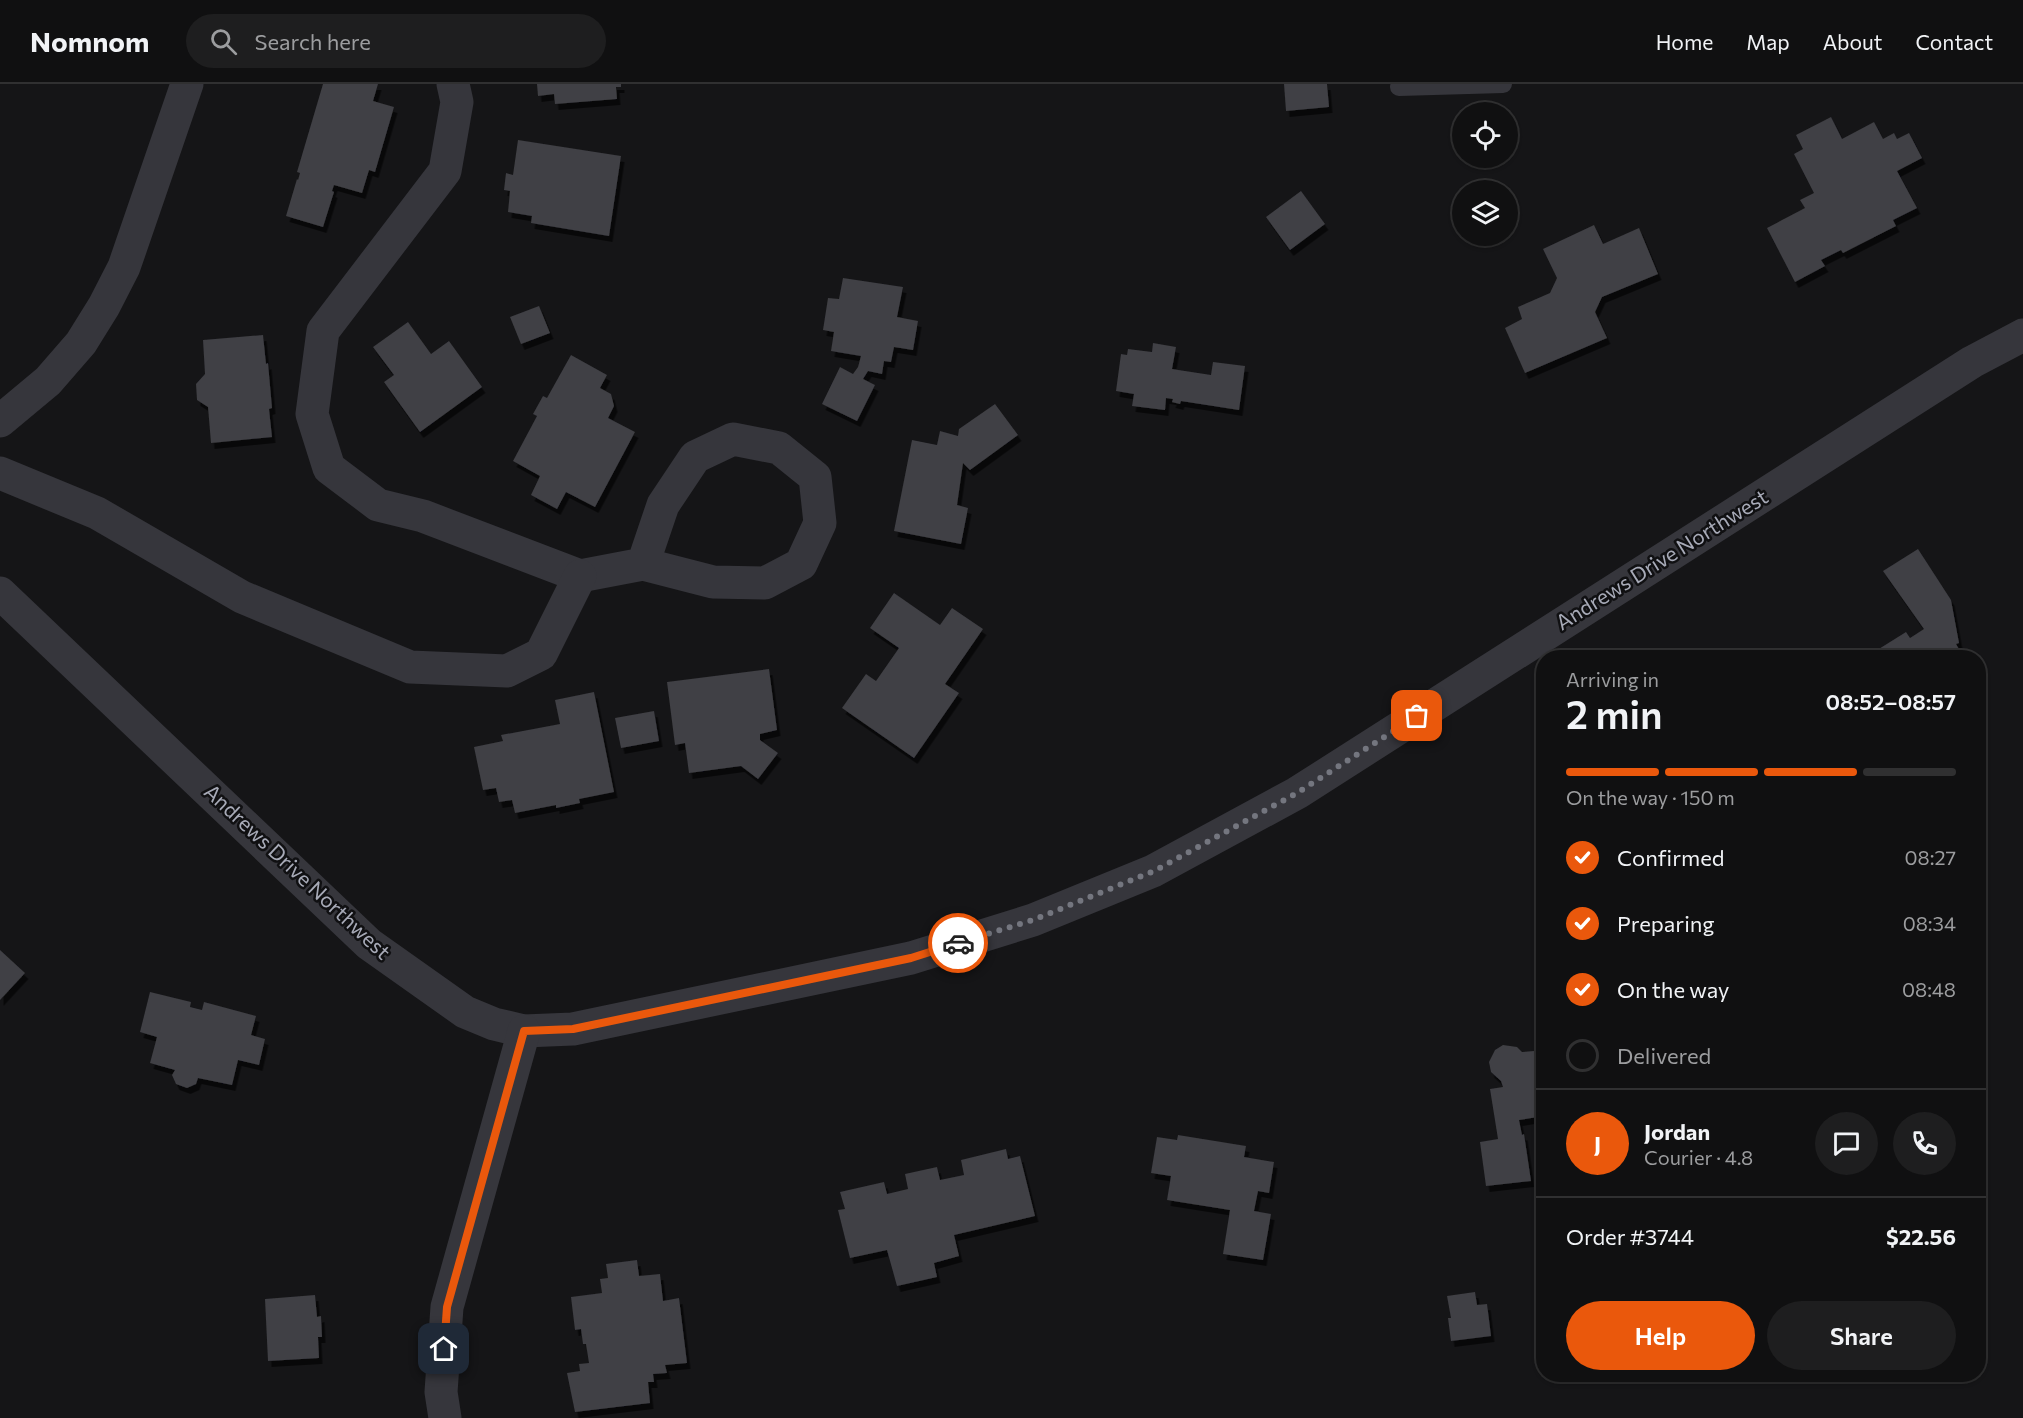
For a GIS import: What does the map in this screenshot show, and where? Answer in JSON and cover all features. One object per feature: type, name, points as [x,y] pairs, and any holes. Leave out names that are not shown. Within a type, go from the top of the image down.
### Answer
[{"type":"street","points":[[453,84],[457,102],[445,171],[322,331],[312,414],[329,468],[378,505],[423,516],[580,576],[643,564],[713,582],[765,583],[801,564],[820,523],[815,477],[779,447],[733,439],[694,457],[663,505],[643,564]]},
{"type":"street","points":[[0,421],[48,381],[81,343],[104,306],[124,267],[195,87]]},
{"type":"street","name":"Andrews Drive Northwest","points":[[0,593],[369,944],[465,1012],[494,1024],[524,1031],[573,1029],[911,958],[1033,920],[1154,871],[1297,793],[1972,363],[2023,335]]},
{"type":"street","points":[[0,473],[97,513],[242,597],[410,667],[507,671],[541,654],[580,576]]},
{"type":"street","points":[[445,1418],[441,1392],[447,1307],[524,1031]]},
{"type":"lane","points":[[1399,87],[1503,84]]},
{"type":"building","points":[[323,84],[378,84],[373,101],[394,107],[375,172],[369,170],[362,193],[334,185],[323,227],[286,216],[300,173],[297,172]]},
{"type":"building","points":[[537,84],[621,84],[621,87],[616,87],[617,99],[555,104],[554,94],[538,96]]},
{"type":"building","points":[[1284,84],[1327,84],[1329,107],[1286,111]]},
{"type":"building","points":[[1831,117],[1842,139],[1874,122],[1883,139],[1894,133],[1897,139],[1909,133],[1922,158],[1897,171],[1917,208],[1893,220],[1896,226],[1843,253],[1841,250],[1821,260],[1825,266],[1795,282],[1767,228],[1805,208],[1800,200],[1814,193],[1794,154],[1803,149],[1796,135]]},
{"type":"building","points":[[518,140],[621,156],[609,236],[531,223],[532,216],[508,212],[510,191],[504,190],[506,173],[513,175]]},
{"type":"building","points":[[1301,191],[1325,224],[1290,250],[1266,217]]},
{"type":"building","points":[[1594,225],[1603,244],[1639,228],[1658,274],[1602,297],[1595,312],[1607,338],[1525,373],[1505,328],[1522,319],[1518,307],[1550,293],[1557,278],[1543,249]]},
{"type":"building","points":[[843,278],[903,287],[897,317],[918,321],[913,350],[894,347],[891,362],[884,361],[882,374],[868,371],[863,379],[875,385],[857,421],[822,404],[840,367],[853,374],[861,356],[831,351],[834,332],[823,330],[828,298],[839,299]]},
{"type":"building","points":[[539,306],[550,333],[521,344],[510,317]]},
{"type":"building","points":[[408,322],[431,354],[449,341],[482,387],[420,432],[384,382],[394,375],[373,347]]},
{"type":"building","points":[[263,335],[272,408],[269,409],[272,437],[211,443],[208,407],[197,400],[196,384],[205,374],[203,340]]},
{"type":"building","points":[[1153,343],[1176,347],[1172,369],[1211,375],[1213,362],[1245,366],[1239,410],[1181,401],[1180,404],[1172,402],[1173,399],[1166,398],[1165,410],[1132,406],[1134,394],[1116,391],[1121,354],[1127,355],[1128,349],[1152,352]]},
{"type":"building","points":[[571,355],[607,375],[600,388],[611,394],[614,406],[608,418],[635,432],[595,507],[566,492],[557,509],[531,495],[540,476],[513,461],[537,416],[533,414],[543,396],[547,398]]},
{"type":"building","points":[[995,404],[1018,435],[970,470],[963,463],[957,505],[968,508],[961,544],[894,531],[912,440],[937,445],[940,431],[958,436],[959,429]]},
{"type":"building","points":[[1918,549],[1951,600],[1959,643],[1956,644],[1959,650],[1877,650],[1906,632],[1910,638],[1924,629],[1883,571]]},
{"type":"building","points":[[894,593],[940,625],[952,608],[983,629],[945,684],[959,693],[914,758],[842,708],[866,674],[876,681],[899,648],[870,628]]},
{"type":"building","points":[[769,669],[777,730],[760,734],[760,740],[778,753],[758,779],[741,766],[689,773],[685,743],[675,745],[667,682]]},
{"type":"building","points":[[594,692],[614,792],[579,799],[580,803],[515,813],[512,800],[499,802],[496,788],[483,790],[474,747],[503,741],[501,735],[560,724],[555,700]]},
{"type":"building","points":[[654,711],[659,741],[621,748],[615,718]]},
{"type":"building","points":[[0,950],[25,973],[0,1000]]},
{"type":"building","points":[[150,992],[191,1002],[190,1007],[202,1010],[204,1002],[256,1016],[251,1035],[265,1039],[259,1065],[238,1060],[232,1085],[198,1078],[196,1084],[187,1088],[176,1084],[172,1075],[175,1070],[150,1063],[157,1037],[140,1032]]},
{"type":"building","points":[[1503,1045],[1517,1047],[1522,1052],[1534,1051],[1536,1117],[1519,1120],[1522,1135],[1524,1134],[1531,1181],[1486,1186],[1480,1142],[1498,1139],[1490,1089],[1503,1087],[1501,1081],[1491,1072],[1489,1062],[1495,1050]]},
{"type":"building","points":[[1178,1135],[1246,1146],[1244,1157],[1274,1162],[1269,1193],[1258,1191],[1254,1211],[1271,1214],[1263,1260],[1223,1254],[1230,1210],[1167,1200],[1171,1176],[1151,1173],[1157,1137],[1177,1140]]},
{"type":"building","points":[[1006,1149],[1008,1159],[1020,1156],[1035,1216],[954,1235],[959,1256],[934,1263],[937,1277],[897,1286],[887,1250],[850,1258],[838,1210],[845,1209],[840,1192],[884,1182],[887,1194],[908,1189],[905,1174],[937,1167],[940,1180],[964,1175],[961,1160]]},
{"type":"building","points":[[637,1260],[639,1276],[660,1274],[663,1301],[679,1298],[687,1363],[665,1365],[667,1373],[653,1374],[654,1382],[648,1382],[650,1403],[575,1412],[567,1373],[580,1371],[579,1364],[589,1363],[581,1329],[575,1330],[571,1297],[602,1293],[600,1279],[608,1278],[606,1264]]},
{"type":"building","points":[[1475,1292],[1477,1305],[1487,1304],[1491,1336],[1451,1341],[1448,1318],[1451,1318],[1447,1296]]},
{"type":"building","points":[[315,1295],[317,1317],[321,1316],[322,1337],[318,1337],[319,1358],[268,1361],[265,1299]]},
{"type":"way so far","points":[[958,943],[1033,920],[1154,871],[1297,793],[1417,716]]},
{"type":"route","points":[[444,1349],[447,1307],[524,1031],[573,1029],[911,958],[958,943]]}]
